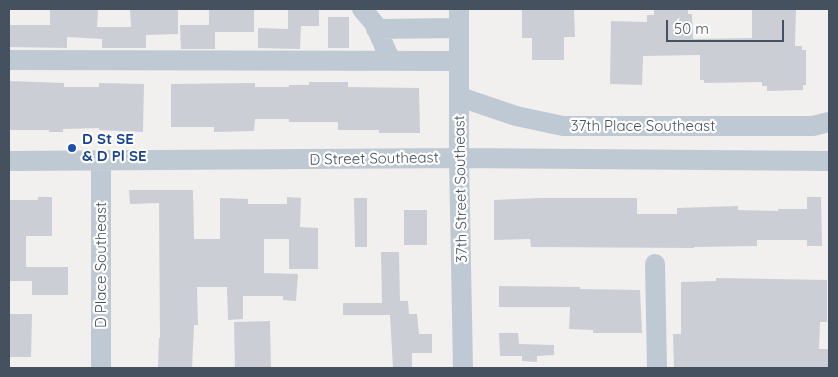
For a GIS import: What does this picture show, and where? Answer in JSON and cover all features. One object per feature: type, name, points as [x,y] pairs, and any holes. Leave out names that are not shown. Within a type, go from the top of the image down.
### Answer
[{"type":"street","points":[[362,9],[376,29],[390,60]]},
{"type":"street","points":[[376,29],[459,18]]},
{"type":"street","name":"37th Street Southeast","points":[[459,18],[459,158],[463,368]]},
{"type":"street","points":[[9,60],[459,60]]},
{"type":"street","name":"37th Place Southeast","points":[[460,97],[525,119],[563,126],[813,126],[829,122]]},
{"type":"street","name":"D Street Southeast","points":[[9,161],[459,158],[829,161]]},
{"type":"street","name":"D Place Southeast","points":[[101,161],[101,368]]},
{"type":"street","points":[[655,264],[657,368]]},
{"type":"building","points":[[50,9],[98,9],[97,27],[131,27],[130,9],[178,9],[178,34],[146,35],[146,48],[102,48],[102,39],[67,37],[67,48],[9,47],[9,25],[50,25]]},
{"type":"building","points":[[209,9],[254,9],[254,32],[215,32],[215,49],[181,49],[180,25],[209,25]]},
{"type":"building","points":[[288,9],[319,9],[319,26],[301,26],[300,49],[258,48],[258,28],[288,29]]},
{"type":"building","points":[[522,9],[574,9],[575,37],[564,37],[564,60],[532,60],[532,38],[522,38]]},
{"type":"building","points":[[688,9],[688,14],[692,14],[693,39],[752,38],[752,9],[796,9],[795,46],[802,46],[802,50],[806,50],[806,85],[803,85],[803,90],[767,91],[767,86],[762,86],[762,82],[704,83],[704,80],[700,80],[700,55],[643,56],[642,85],[610,84],[611,21],[647,22],[647,15],[654,15],[654,10]]},
{"type":"building","points":[[328,17],[349,17],[349,48],[328,48]]},
{"type":"building","points":[[9,81],[64,83],[64,87],[99,87],[99,83],[144,84],[143,132],[99,130],[99,128],[63,129],[63,132],[9,130]]},
{"type":"building","points":[[309,82],[348,82],[348,87],[419,88],[420,133],[338,130],[338,122],[289,122],[289,119],[255,119],[254,131],[214,132],[214,127],[171,127],[171,84],[255,83],[255,87],[289,87],[289,85],[309,85]]},
{"type":"building","points":[[129,190],[193,190],[194,239],[220,239],[220,198],[248,199],[248,204],[287,204],[287,197],[301,198],[300,227],[318,228],[318,269],[289,269],[289,239],[264,239],[264,273],[298,274],[296,301],[283,300],[283,296],[243,296],[243,319],[228,320],[227,287],[197,287],[198,325],[194,325],[192,368],[158,368],[160,338],[159,203],[130,204]]},
{"type":"building","points":[[38,197],[52,197],[52,236],[26,236],[26,267],[68,267],[68,295],[32,295],[32,281],[9,281],[9,200],[38,200]]},
{"type":"building","points":[[807,197],[821,197],[822,246],[807,246],[807,240],[757,240],[757,246],[694,248],[531,247],[530,239],[494,240],[494,200],[637,198],[637,214],[677,214],[677,208],[738,206],[738,210],[778,211],[778,209],[807,209]]},
{"type":"building","points":[[354,198],[367,198],[367,247],[355,247]]},
{"type":"building","points":[[404,210],[427,210],[427,245],[404,245]]},
{"type":"building","points":[[381,252],[399,252],[400,301],[408,301],[409,314],[417,314],[419,334],[432,334],[432,353],[412,353],[412,368],[393,368],[390,315],[343,315],[343,303],[382,303]]},
{"type":"building","points":[[716,278],[827,280],[827,322],[820,322],[819,349],[828,349],[828,368],[674,368],[673,334],[681,334],[681,282],[716,281]]},
{"type":"building","points":[[499,286],[640,290],[642,333],[593,333],[593,330],[569,329],[570,307],[499,307]]},
{"type":"building","points":[[9,314],[32,314],[31,357],[9,357]]},
{"type":"building","points":[[270,321],[271,368],[235,368],[234,322]]},
{"type":"building","points":[[499,333],[518,333],[519,344],[554,345],[554,355],[537,356],[537,362],[522,361],[522,356],[500,356]]},
{"type":"place","name":"D St SE & D Pl SE","points":[[72,148]]}]
